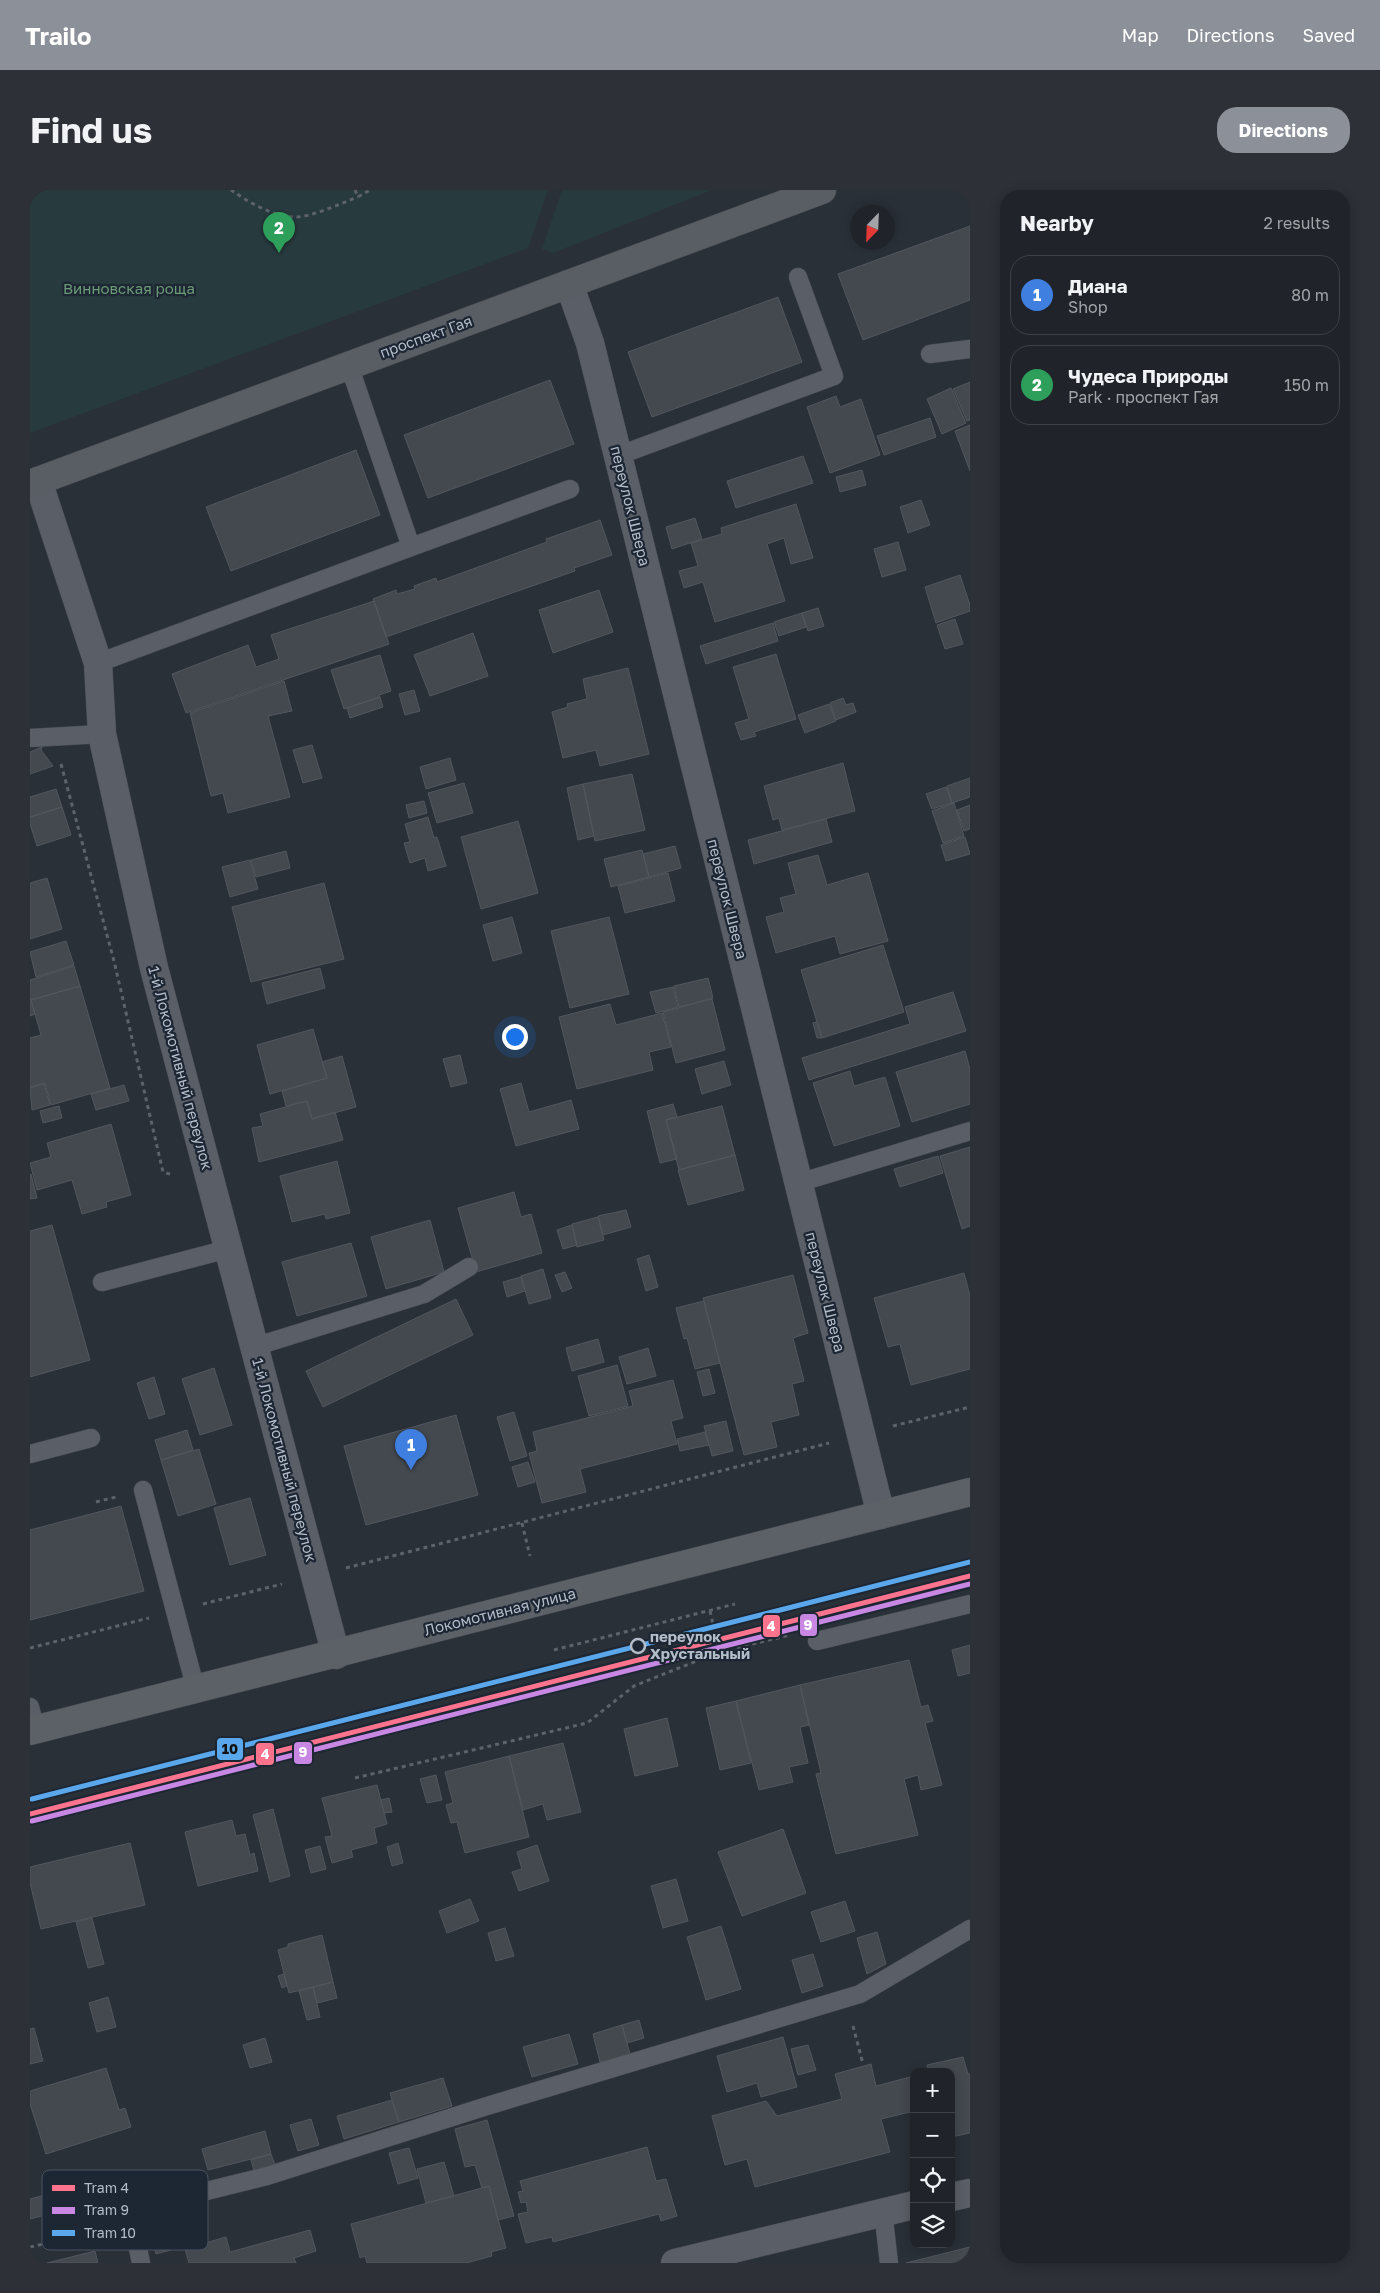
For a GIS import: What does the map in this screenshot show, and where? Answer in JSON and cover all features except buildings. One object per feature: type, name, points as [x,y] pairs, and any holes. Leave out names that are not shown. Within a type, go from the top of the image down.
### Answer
[{"type":"main road","name":"проспект Гая","points":[[34,483],[822,190]]},
{"type":"main road","name":"Локомотивная улица","points":[[32,1722],[196,1690],[970,1492]]},
{"type":"street","name":"переулок Швера","points":[[569,284],[590,343],[881,1515]]},
{"type":"street","name":"1-й Локомотивный переулок","points":[[34,483],[98,663],[102,734],[154,968],[336,1654]]},
{"type":"street","points":[[955,2196],[970,2193]]},
{"type":"street","points":[[675,2263],[910,2205]]},
{"type":"lane","points":[[617,456],[834,376],[798,277]]},
{"type":"lane","points":[[930,354],[970,349]]},
{"type":"lane","points":[[349,365],[411,547]]},
{"type":"lane","points":[[98,663],[570,489]]},
{"type":"lane","points":[[30,738],[102,734]]},
{"type":"lane","points":[[798,1183],[970,1131]]},
{"type":"lane","points":[[102,1282],[228,1250]]},
{"type":"lane","points":[[254,1347],[424,1294],[469,1267]]},
{"type":"lane","points":[[30,1454],[91,1438]]},
{"type":"lane","points":[[143,1490],[196,1690]]},
{"type":"lane","points":[[817,1641],[970,1604]]},
{"type":"lane","points":[[208,2191],[268,2176],[487,2106],[860,1994],[970,1929]]},
{"type":"lane","points":[[883,2211],[889,2263]]},
{"type":"lane","points":[[139,2250],[142,2263]]},
{"type":"path","points":[[232,190],[259,206],[283,215],[296,217],[358,197],[370,190]]},
{"type":"path","points":[[355,190],[358,197]]},
{"type":"path","points":[[54,737],[114,961],[163,1172],[212,1190]]},
{"type":"path","points":[[30,1648],[970,1407]]},
{"type":"path","points":[[522,1523],[530,1556]]},
{"type":"path","points":[[554,1650],[735,1604]]},
{"type":"path","points":[[710,1611],[719,1652]]},
{"type":"path","points":[[355,1778],[587,1722],[634,1686],[719,1652],[789,1635],[817,1641]]},
{"type":"path","points":[[845,1998],[863,2064]]},
{"type":"green space","name":"Винновская роща","points":[[30,190],[548,190],[528,248],[30,433]]},
{"type":"green space","points":[[562,190],[712,190],[553,253],[542,249]]},
{"type":"tram line","name":"10","points":[[32,1799],[970,1562]]},
{"type":"tram line","name":"4","points":[[30,1814],[970,1576]]},
{"type":"tram line","name":"9","points":[[32,1821],[970,1584]]},
{"type":"place","name":"Чудеса Природы","points":[[279,253]]},
{"type":"place","name":"Диана","points":[[411,1470]]},
{"type":"place","name":"переулок Хрустальный","points":[[638,1646]]}]
